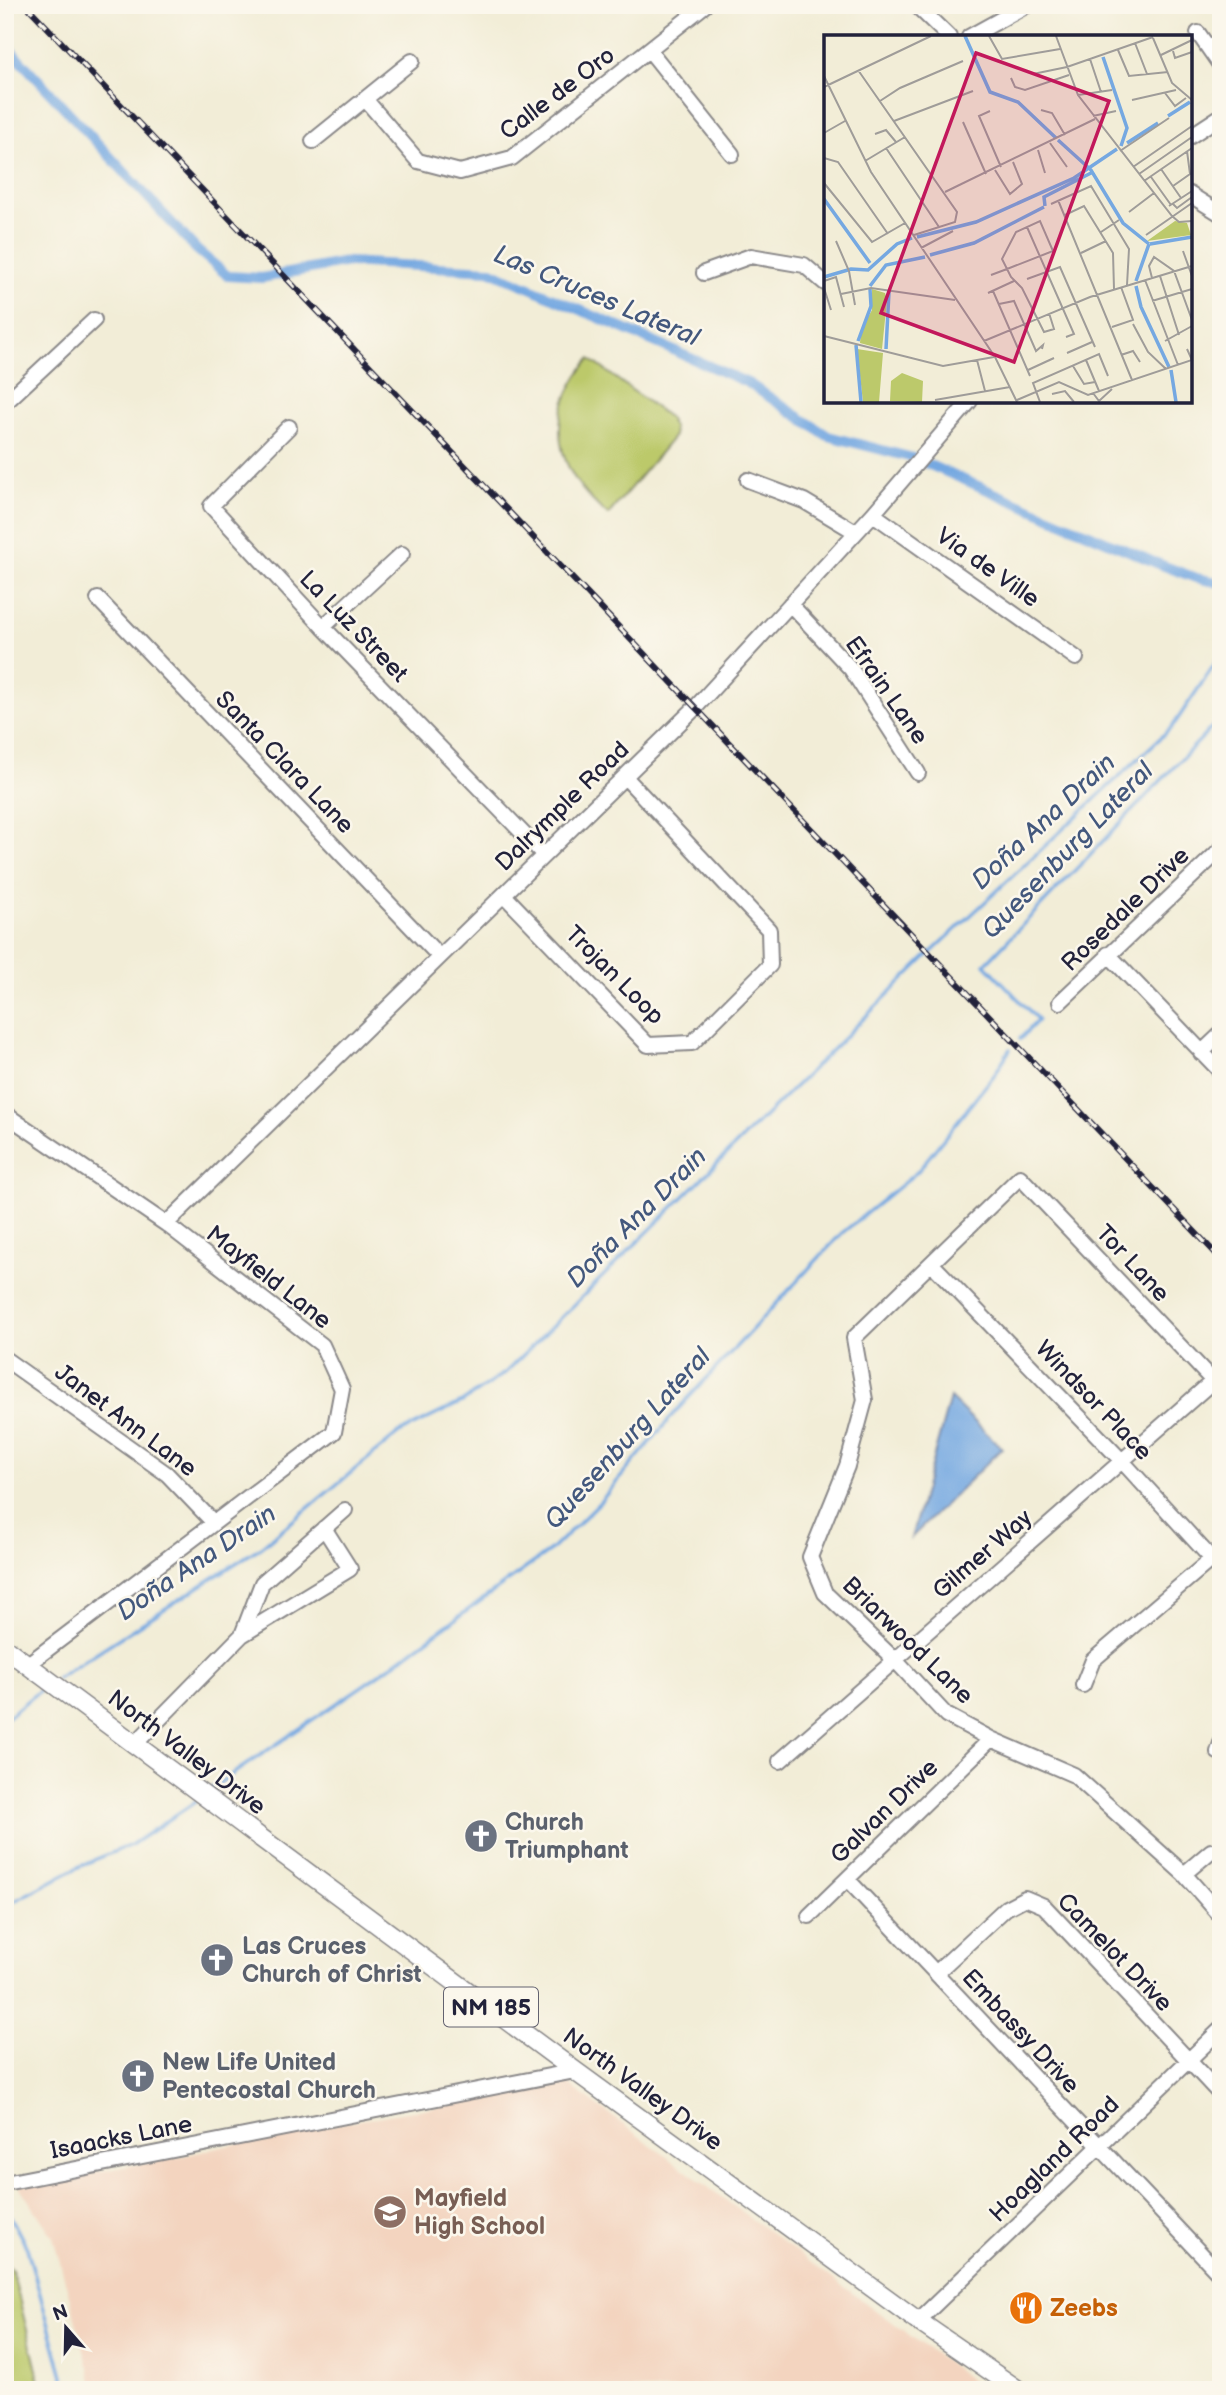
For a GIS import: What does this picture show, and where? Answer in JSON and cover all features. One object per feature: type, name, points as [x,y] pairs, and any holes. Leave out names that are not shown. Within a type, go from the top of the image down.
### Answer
[{"type":"main road","name":"North Valley Drive","points":[[5,1648],[575,2071],[918,2321],[1018,2390]]},
{"type":"street","name":"Calle de Oro","points":[[365,99],[418,161],[460,173],[512,158],[705,5]]},
{"type":"street","points":[[916,5],[947,35]]},
{"type":"street","points":[[972,35],[1027,5]]},
{"type":"street","points":[[1198,33],[1221,66]]},
{"type":"street","points":[[650,51],[732,154]]},
{"type":"street","points":[[313,141],[412,61]]},
{"type":"street","points":[[1191,136],[1221,116]]},
{"type":"street","points":[[1191,195],[1221,214]]},
{"type":"street","points":[[704,273],[751,256],[804,265],[824,282]]},
{"type":"street","points":[[5,402],[94,320]]},
{"type":"street","name":"Dalrymple Road","points":[[166,1224],[701,701],[873,514],[969,402]]},
{"type":"street","name":"La Luz Street","points":[[289,427],[211,506],[323,627],[544,855]]},
{"type":"street","points":[[748,480],[804,501],[855,531]]},
{"type":"street","name":"Via de Ville","points":[[873,514],[1076,658]]},
{"type":"street","points":[[323,627],[402,554]]},
{"type":"street","name":"Santa Clara Lane","points":[[98,599],[439,956]]},
{"type":"street","name":"Efrain Lane","points":[[790,604],[851,669],[918,773]]},
{"type":"street","name":"Trojan Loop","points":[[504,895],[648,1045],[692,1043],[770,965],[769,930],[625,777]]},
{"type":"street","name":"Rosedale Drive","points":[[1060,1002],[1221,849]]},
{"type":"street","points":[[1108,954],[1221,1073]]},
{"type":"street","points":[[1201,1053],[1221,1034]]},
{"type":"street","name":"Mayfield Lane","points":[[5,1114],[166,1224],[322,1345],[342,1390],[334,1432],[214,1523],[33,1668]]},
{"type":"street","name":"Briarwood Lane","points":[[1020,1177],[854,1338],[865,1400],[847,1466],[810,1557],[825,1593],[895,1660],[946,1715],[991,1739],[1074,1775],[1184,1874],[1221,1916]]},
{"type":"street","name":"Tor Lane","points":[[1020,1177],[1213,1381]]},
{"type":"street","name":"Windsor Place","points":[[932,1264],[1218,1560]]},
{"type":"street","name":"Janet Ann Lane","points":[[5,1359],[167,1474],[214,1523]]},
{"type":"street","name":"Gilmer Way","points":[[780,1761],[1213,1381]]},
{"type":"street","points":[[242,1635],[262,1583],[345,1510]]},
{"type":"street","points":[[135,1744],[242,1635],[350,1569],[324,1528]]},
{"type":"street","points":[[1083,1685],[1093,1660],[1218,1560]]},
{"type":"street","name":"Galvan Drive","points":[[809,1916],[991,1739]]},
{"type":"street","points":[[1184,1874],[1211,1851]]},
{"type":"street","name":"Embassy Drive","points":[[847,1879],[1221,2275]]},
{"type":"street","name":"Camelot Drive","points":[[936,1973],[1006,1908],[1026,1898],[1044,1906],[1221,2095]]},
{"type":"street","name":"Hoagland Road","points":[[918,2321],[1221,2029]]},
{"type":"street","name":"Isaacks Lane","points":[[5,2183],[575,2071]]},
{"type":"shaded area","name":"Mayfield High School","points":[[568,2084],[984,2390],[95,2390],[53,2237],[19,2186],[179,2157],[274,2135]]},
{"type":"green space","points":[[590,359],[668,417],[673,427],[674,436],[608,515],[576,480],[566,461],[561,442],[560,422],[565,401],[575,380]]},
{"type":"green space","points":[[5,2262],[12,2270],[42,2390],[5,2390]]},
{"type":"water","points":[[950,1398],[1002,1448],[911,1538]]},
{"type":"waterway","name":"Las Cruces Lateral","points":[[5,44],[197,250],[228,276],[262,278],[347,262],[489,270],[748,383],[828,436],[913,458]]},
{"type":"waterway","name":"Las Cruces Lateral","points":[[925,463],[1154,562],[1196,578],[1221,583]]},
{"type":"waterway","name":"Doña Ana Drain","points":[[57,1678],[261,1547],[399,1433],[462,1402],[505,1373],[923,960],[1173,726],[1221,655]]},
{"type":"waterway","name":"Quesenburg Lateral","points":[[1020,1039],[1038,1020],[985,964],[1221,718]]},
{"type":"waterway","name":"Quesenburg Lateral","points":[[212,1788],[374,1678],[551,1550],[600,1502],[678,1409],[842,1233],[917,1172],[995,1074],[1010,1049]]},
{"type":"waterway","name":"Doña Ana Drain","points":[[5,1719],[45,1686]]},
{"type":"waterway","name":"Quesenburg Lateral","points":[[5,1906],[84,1864],[131,1845],[195,1802]]},
{"type":"waterway","points":[[5,2206],[27,2248],[67,2390]]},
{"type":"railway","points":[[26,5],[1221,1259]]},
{"type":"place","name":"Church Triumphant","points":[[481,1836]]},
{"type":"place","name":"Las Cruces Church of Christ","points":[[217,1960]]},
{"type":"place","name":"New Life United Pentecostal Church","points":[[138,2076]]},
{"type":"place","name":"Mayfield High School","points":[[390,2212]]},
{"type":"place","name":"Zeebs","points":[[1026,2308]]}]
